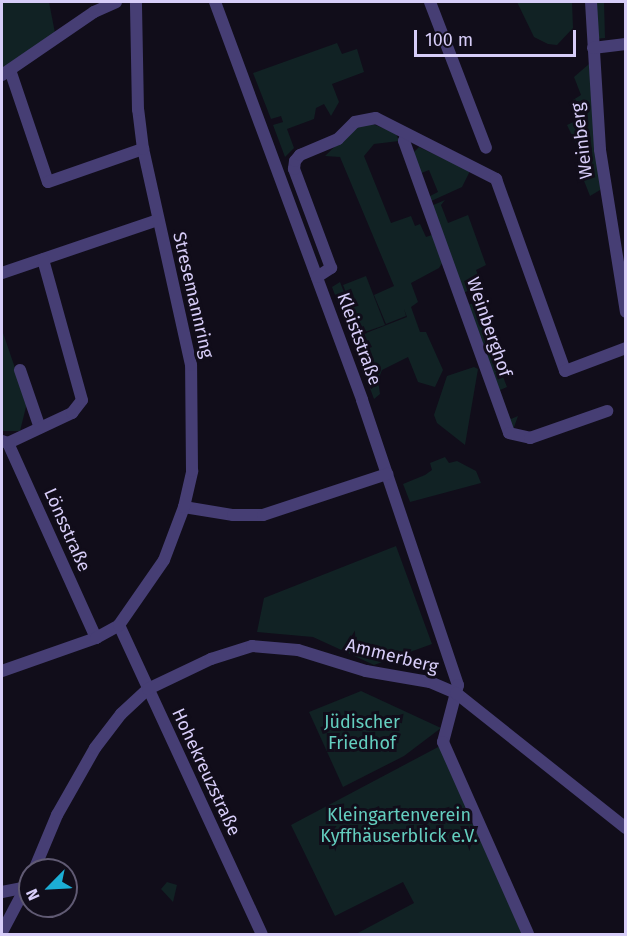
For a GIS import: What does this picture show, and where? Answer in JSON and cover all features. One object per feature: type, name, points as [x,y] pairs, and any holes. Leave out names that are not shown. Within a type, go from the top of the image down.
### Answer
[{"type":"street","points":[[116,2],[94,12],[6,72],[48,182],[144,149]]},
{"type":"street","name":"Stresemannring","points":[[2,671],[96,638],[118,625],[164,560],[184,507],[194,446],[191,365],[158,220],[138,110],[136,2]]},
{"type":"street","name":"Kleiststraße","points":[[215,2],[387,474],[458,685],[456,693]]},
{"type":"street","points":[[430,2],[486,148]]},
{"type":"street","name":"Weinberg","points":[[591,2],[600,150],[626,312]]},
{"type":"street","points":[[593,48],[626,44]]},
{"type":"street","points":[[317,277],[331,268],[294,169],[295,162],[300,155],[332,143],[349,126],[369,117],[384,120],[406,135],[496,179],[564,371],[626,348]]},
{"type":"street","name":"Weinberghof","points":[[406,135],[408,152],[508,433],[517,438],[530,438],[607,411]]},
{"type":"street","points":[[2,273],[158,220]]},
{"type":"street","points":[[5,442],[72,413],[82,399],[44,259]]},
{"type":"street","points":[[20,370],[40,428]]},
{"type":"street","name":"Lönsstraße","points":[[5,442],[96,638]]},
{"type":"street","points":[[184,507],[233,515],[262,515],[387,474]]},
{"type":"street","name":"Hohekreuzstraße","points":[[118,625],[262,934]]},
{"type":"street","name":"Ammerberg","points":[[148,689],[229,651],[277,646],[366,671],[430,682],[456,693],[626,828]]},
{"type":"street","points":[[39,858],[57,815],[95,748],[148,689]]},
{"type":"street","points":[[456,693],[443,742],[528,934]]},
{"type":"street","points":[[2,892],[18,886]]},
{"type":"street","points":[[2,932],[18,902]]},
{"type":"green space","points":[[2,2],[49,2],[55,33],[2,68]]},
{"type":"green space","points":[[517,2],[572,2],[573,28],[557,45],[548,44],[534,37]]},
{"type":"green space","points":[[595,2],[604,2],[605,38],[595,39]]},
{"type":"green space","points":[[337,43],[342,54],[357,49],[364,72],[332,84],[339,102],[331,116],[324,104],[316,108],[314,119],[287,129],[294,148],[285,157],[273,125],[283,122],[281,116],[271,119],[253,73]]},
{"type":"green space","points":[[589,64],[602,181],[600,190],[590,196],[579,168],[581,154],[567,125],[580,119],[573,100],[581,95],[574,77]]},
{"type":"green space","points":[[370,123],[396,133],[399,141],[374,144],[364,156],[391,223],[411,216],[415,226],[420,224],[426,237],[435,234],[444,260],[439,268],[411,283],[418,302],[411,307],[420,332],[426,332],[443,370],[435,387],[418,382],[408,357],[382,370],[378,380],[380,394],[374,399],[332,287],[340,282],[361,335],[407,317],[404,309],[406,316],[386,324],[374,295],[394,286],[340,157],[325,156],[353,129]]},
{"type":"green space","points":[[419,147],[470,171],[462,187],[429,202],[428,197],[438,192],[429,170],[419,174],[414,152]]},
{"type":"green space","points":[[445,200],[441,205],[448,223],[468,215],[486,265],[476,270],[482,285],[463,293],[431,206]]},
{"type":"green space","points":[[366,276],[385,325],[362,333],[343,285]]},
{"type":"green space","points":[[474,303],[507,387],[500,390],[507,411],[511,419],[518,416],[513,430],[467,305]]},
{"type":"green space","points":[[2,330],[27,403],[20,431],[2,431]]},
{"type":"green space","points":[[474,367],[478,369],[465,445],[437,423],[434,415],[447,376]]},
{"type":"green space","points":[[445,457],[449,463],[457,461],[476,471],[481,483],[410,502],[403,484],[425,475],[432,470],[430,463]]},
{"type":"green space","points":[[396,546],[432,644],[374,665],[313,637],[257,632],[264,598]]},
{"type":"green space","name":"Jüdischer Friedhof","points":[[361,691],[441,728],[404,756],[343,787],[309,712]]},
{"type":"green space","name":"Kleingartenverein Kyffhäuserblick e.V.","points":[[440,746],[524,934],[356,934],[414,903],[403,882],[335,916],[291,825]]},
{"type":"green space","points":[[167,882],[177,885],[173,902],[161,889]]}]
